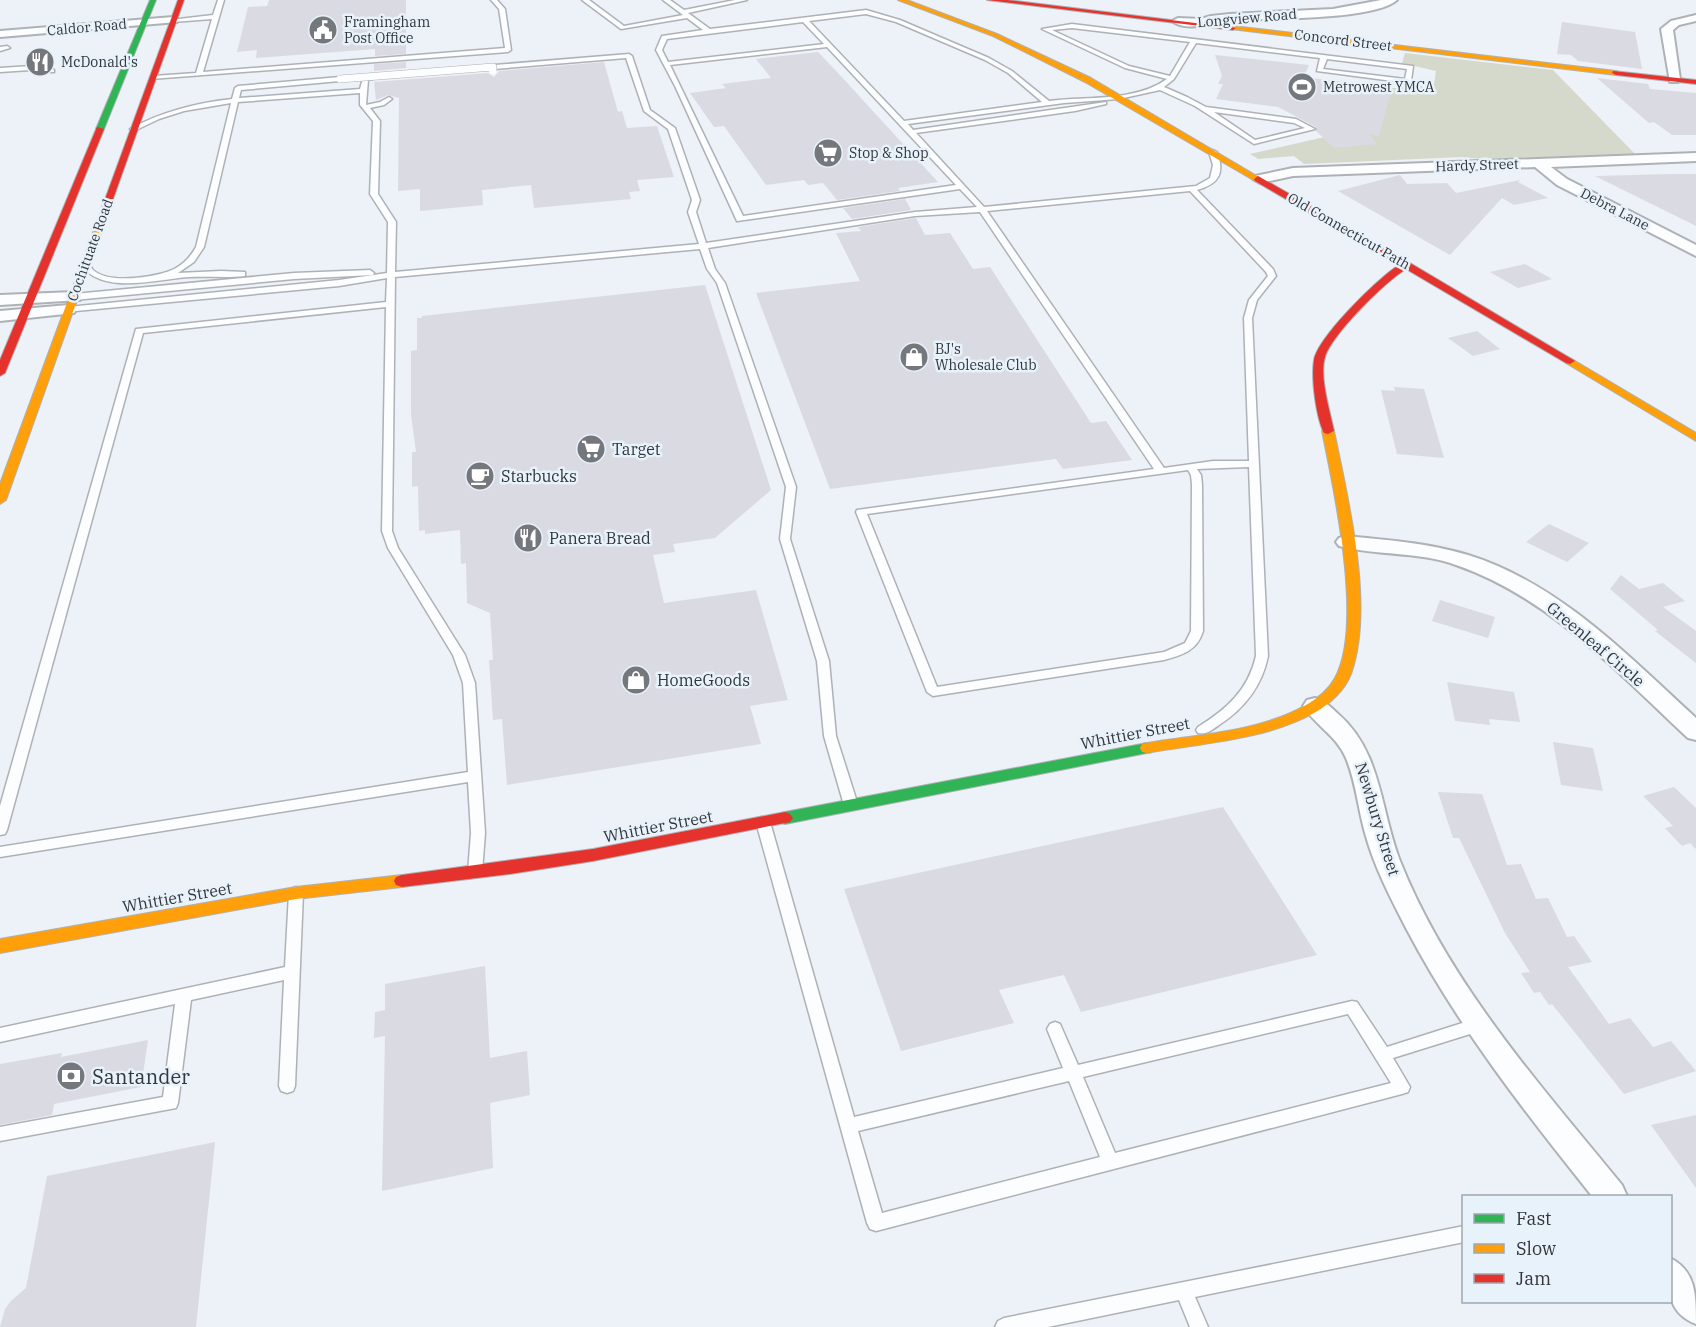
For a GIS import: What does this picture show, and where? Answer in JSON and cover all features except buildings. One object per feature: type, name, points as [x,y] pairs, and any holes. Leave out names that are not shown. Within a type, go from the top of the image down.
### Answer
[{"type":"main road","points":[[0,373],[153,0]]},
{"type":"main road","name":"Cochituate Road","points":[[0,500],[181,0]]},
{"type":"main road","name":"Old Connecticut Path","points":[[901,0],[995,35],[1119,97],[1564,357],[1696,438]]},
{"type":"main road","points":[[944,1],[938,7],[939,12],[944,16]]},
{"type":"main road","name":"Concord Street","points":[[989,11],[1012,7],[1049,7],[1696,82]]},
{"type":"main road","points":[[989,11],[987,23],[995,35]]},
{"type":"main road","name":"Old Connecticut Path","points":[[967,12],[975,21],[995,35]]},
{"type":"main road","points":[[1315,706],[1340,681],[1351,651],[1353,615],[1346,542],[1319,384],[1319,359],[1324,346],[1334,333],[1388,276],[1407,265]]},
{"type":"main road","name":"Whittier Street","points":[[0,946],[296,893],[593,855],[1279,722],[1299,716],[1315,706]]},
{"type":"street","name":"Longview Road","points":[[1173,21],[1203,23],[1211,19],[1230,17],[1347,11],[1369,8],[1392,0]]},
{"type":"street","points":[[1674,80],[1667,29],[1675,22],[1696,18]]},
{"type":"street","name":"Caldor Road","points":[[0,34],[173,20]]},
{"type":"street","name":"Hardy Street","points":[[1260,179],[1293,172],[1696,157]]},
{"type":"street","name":"Debra Lane","points":[[1538,163],[1562,182],[1696,251]]},
{"type":"street","points":[[0,300],[31,297],[71,303]]},
{"type":"street","points":[[0,316],[24,314],[71,303]]},
{"type":"street","name":"Greenleaf Circle","points":[[1346,542],[1443,555],[1491,571],[1520,585],[1571,620],[1696,732]]},
{"type":"street","name":"Newbury Street","points":[[1315,706],[1334,721],[1354,747],[1367,781],[1378,833],[1393,875],[1434,956],[1478,1025],[1609,1195]]},
{"type":"street","points":[[1672,1275],[1696,1307]]},
{"type":"lane","points":[[199,74],[221,0]]},
{"type":"lane","points":[[153,78],[508,50],[502,9],[494,0]]},
{"type":"lane","points":[[585,0],[623,28],[744,0]]},
{"type":"lane","points":[[666,0],[707,30]]},
{"type":"lane","points":[[962,186],[740,219],[659,50],[664,37],[866,12],[898,21],[959,46],[1010,72],[1047,103]]},
{"type":"lane","points":[[173,20],[216,17]]},
{"type":"lane","points":[[804,19],[982,209],[1161,471]]},
{"type":"lane","points":[[1172,78],[1127,67],[1045,29],[1068,26],[1411,67],[1408,81],[1319,70],[1324,57]]},
{"type":"lane","points":[[911,132],[1075,110],[1160,88],[1172,78],[1194,41]]},
{"type":"lane","points":[[666,64],[828,45]]},
{"type":"lane","points":[[474,872],[478,833],[471,695],[466,672],[459,655],[388,536],[392,222],[374,194],[376,121],[362,102],[365,79],[374,76],[629,56],[646,109],[671,128],[696,200],[692,212],[712,272],[721,283],[791,488],[792,497],[784,528],[785,539],[824,662],[830,736],[851,805]]},
{"type":"lane","points":[[0,70],[47,67],[52,71]]},
{"type":"lane","points":[[150,279],[172,273],[186,266],[200,247],[238,88],[493,67],[495,79]]},
{"type":"lane","points":[[134,129],[151,119],[174,111],[234,101],[363,89],[374,86]]},
{"type":"lane","points":[[1160,88],[1174,92],[1206,110],[1254,142],[1311,129],[1296,122],[1206,110]]},
{"type":"lane","points":[[902,123],[1047,103],[1119,97]]},
{"type":"lane","points":[[365,107],[382,104],[389,99]]},
{"type":"lane","points":[[71,303],[328,284],[392,275],[704,246],[892,217],[1192,189],[1209,185],[1214,180],[1218,168],[1213,152]]},
{"type":"lane","points":[[1168,744],[1198,732],[1235,708],[1251,689],[1261,668],[1263,645],[1248,313],[1252,300],[1270,280],[1272,273],[1192,189]]},
{"type":"lane","points":[[85,264],[88,272],[109,280],[222,273],[294,276]]},
{"type":"lane","points":[[71,303],[294,276],[348,273],[392,275]]},
{"type":"lane","points":[[0,830],[139,331],[391,304]]},
{"type":"lane","points":[[1191,467],[1196,475],[1197,485],[1197,631],[1188,647],[1164,656],[933,692],[861,512],[1161,471],[1191,467],[1223,463],[1254,464]]},
{"type":"lane","points":[[0,852],[475,776]]},
{"type":"lane","points":[[763,822],[848,1126],[876,1223],[1402,1088],[1352,1007],[848,1126]]},
{"type":"lane","points":[[287,1086],[296,893]]},
{"type":"lane","points":[[0,1035],[292,972]]},
{"type":"lane","points":[[0,1134],[170,1103],[184,995]]},
{"type":"lane","points":[[1383,1055],[1478,1025]]},
{"type":"lane","points":[[1054,1029],[1111,1162]]},
{"type":"lane","points":[[1004,1327],[1462,1234]]},
{"type":"lane","points":[[1184,1291],[1199,1327]]},
{"type":"shaded area","points":[[1405,53],[1553,70],[1635,154],[1482,159],[1462,157],[1304,164],[1294,156],[1258,159],[1250,154],[1342,133],[1392,88],[1396,88],[1397,84],[1434,84],[1436,71],[1402,63]]},
{"type":"traffic: fast","points":[[100,129],[153,0]]},
{"type":"traffic: fast","points":[[785,818],[1147,748]]},
{"type":"traffic: slow","points":[[901,0],[995,35],[1088,80],[1258,179]]},
{"type":"traffic: slow","points":[[1233,28],[1616,73]]},
{"type":"traffic: slow","points":[[0,500],[104,213]]},
{"type":"traffic: slow","points":[[1570,361],[1696,438]]},
{"type":"traffic: slow","points":[[1147,748],[1231,734],[1293,717],[1320,702],[1334,690],[1344,674],[1351,650],[1353,589],[1345,520],[1328,431]]},
{"type":"traffic: slow","points":[[0,946],[296,893],[402,881]]},
{"type":"traffic: jam","points":[[104,213],[181,0]]},
{"type":"traffic: jam","points":[[990,0],[1233,28]]},
{"type":"traffic: jam","points":[[1616,73],[1696,82]]},
{"type":"traffic: jam","points":[[0,373],[100,129]]},
{"type":"traffic: jam","points":[[1258,179],[1570,361]]},
{"type":"traffic: jam","points":[[1328,431],[1319,384],[1319,359],[1328,340],[1388,276],[1407,265]]},
{"type":"traffic: jam","points":[[402,881],[593,855],[785,818]]},
{"type":"place","name":"Framingham Post Office","points":[[323,30]]},
{"type":"place","name":"McDonald's","points":[[40,62]]},
{"type":"place","name":"Metrowest YMCA","points":[[1302,87]]},
{"type":"place","name":"Stop & Shop","points":[[828,153]]},
{"type":"place","name":"BJ's Wholesale Club","points":[[914,357]]},
{"type":"place","name":"Target","points":[[591,449]]},
{"type":"place","name":"Starbucks","points":[[480,476]]},
{"type":"place","name":"Panera Bread","points":[[528,538]]},
{"type":"place","name":"HomeGoods","points":[[636,680]]},
{"type":"place","name":"Santander","points":[[71,1076]]}]
